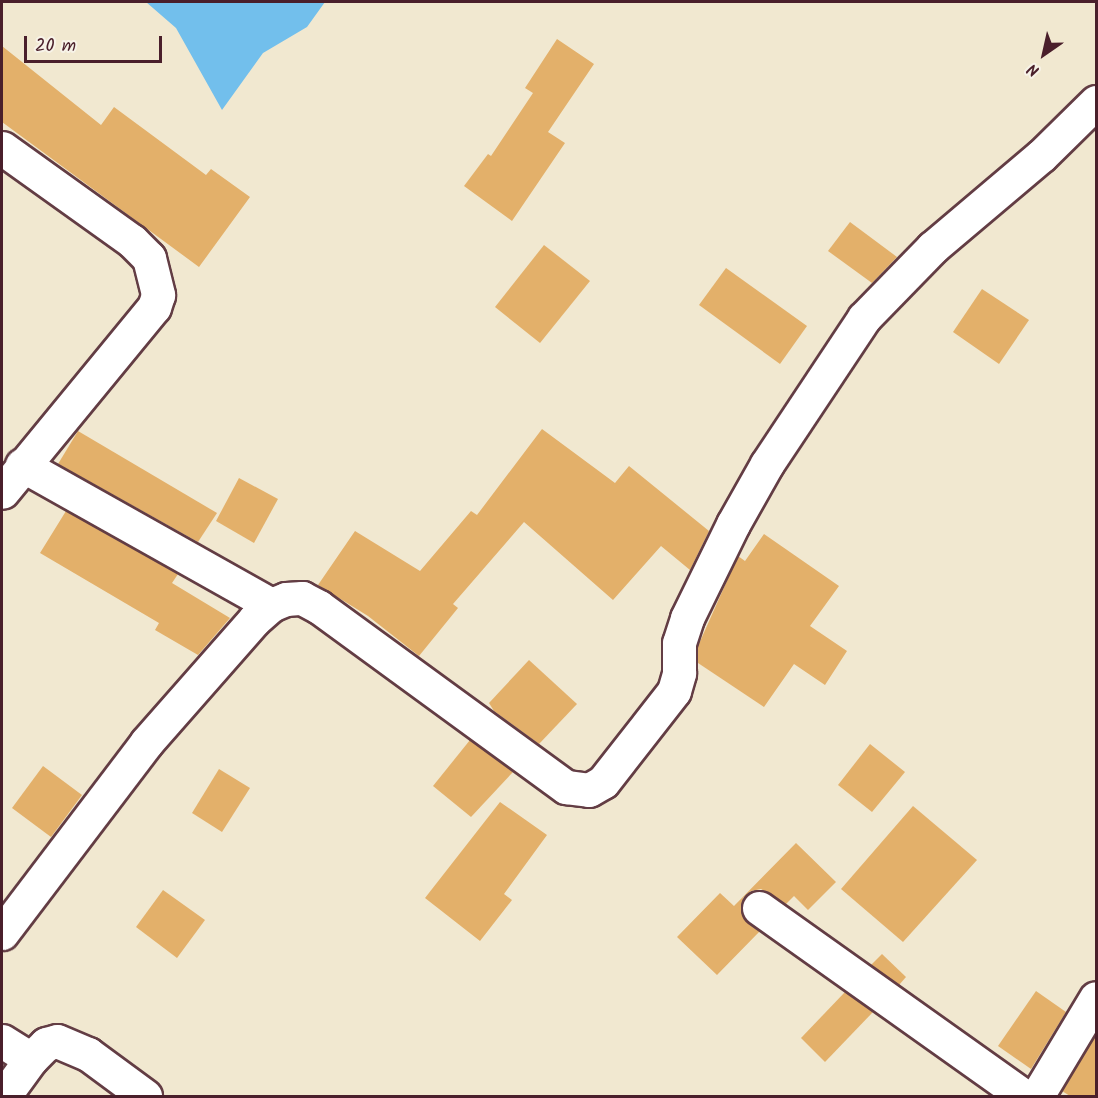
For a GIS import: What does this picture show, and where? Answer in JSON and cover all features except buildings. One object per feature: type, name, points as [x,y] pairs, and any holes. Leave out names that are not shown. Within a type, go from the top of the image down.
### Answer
[{"type":"street","points":[[2,933],[146,743],[271,604],[302,598],[319,607],[566,787],[589,790],[603,782],[674,691],[679,673],[679,643],[687,618],[733,524],[773,455],[864,318],[932,248],[1041,156],[1096,102]]},
{"type":"street","points":[[2,148],[132,241],[149,258],[158,295],[154,307],[2,492]]},
{"type":"street","points":[[22,465],[271,604]]},
{"type":"street","points":[[759,908],[1024,1096]]},
{"type":"street","points":[[1037,1096],[1096,998]]},
{"type":"street","points":[[2,1041],[31,1059]]},
{"type":"street","points":[[4,1096],[31,1059],[46,1044],[57,1041],[72,1045],[146,1096]]},
{"type":"water","points":[[146,2],[325,2],[307,27],[263,53],[222,110],[176,28]]}]
